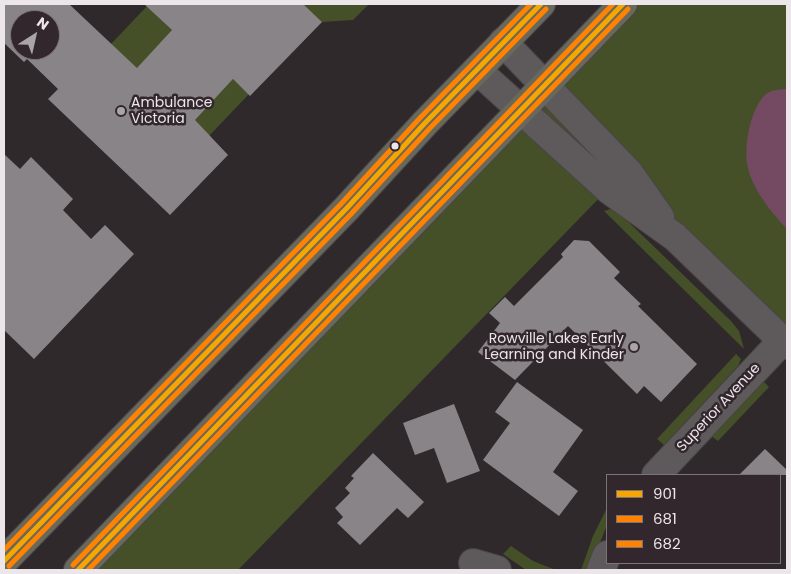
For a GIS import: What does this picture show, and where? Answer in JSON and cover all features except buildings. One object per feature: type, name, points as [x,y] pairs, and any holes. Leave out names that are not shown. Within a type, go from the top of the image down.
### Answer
[{"type":"highway","points":[[4,561],[346,209],[425,122],[541,4]]},
{"type":"highway","points":[[78,570],[623,4]]},
{"type":"street","points":[[503,42],[629,173],[674,237]]},
{"type":"street","points":[[477,70],[608,189],[674,237],[785,343]]},
{"type":"street","name":"Superior Avenue","points":[[657,474],[785,343]]},
{"type":"street","points":[[601,570],[606,558]]},
{"type":"green space","points":[[149,4],[162,4],[154,13],[172,30],[217,96],[233,79],[249,94],[209,136],[111,44]]},
{"type":"green space","points":[[302,4],[369,4],[353,20],[322,22]]},
{"type":"green space","points":[[623,4],[787,4],[787,345],[608,189],[238,570],[79,570]]},
{"type":"green space","points":[[614,208],[731,321],[739,331],[744,349],[604,211]]},
{"type":"green space","points":[[736,354],[741,359],[738,366],[664,445],[657,439]]},
{"type":"green space","points":[[763,381],[769,387],[718,441],[711,436]]},
{"type":"green space","points":[[606,510],[606,528],[589,570],[581,570],[593,536]]},
{"type":"green space","points":[[511,546],[533,561],[556,570],[526,570],[503,554]]},
{"type":"shaded area","points":[[787,89],[787,229],[769,208],[754,185],[748,168],[746,151],[752,119],[760,101],[770,92]]},
{"type":"transit line","name":"682","points":[[4,550],[341,204],[420,118],[531,4]]},
{"type":"transit line","name":"901","points":[[4,561],[346,209],[425,123],[541,4]]},
{"type":"transit line","name":"682","points":[[73,565],[613,4]]},
{"type":"transit line","name":"901","points":[[78,570],[623,4]]},
{"type":"transit line","name":"681","points":[[9,566],[351,214],[430,128],[546,9]]},
{"type":"transit line","name":"681","points":[[88,570],[628,9]]},
{"type":"place","name":"Ambulance Victoria","points":[[121,111]]},
{"type":"place","name":"Rowville Lakes Early Learning and Kinder","points":[[634,347]]}]
